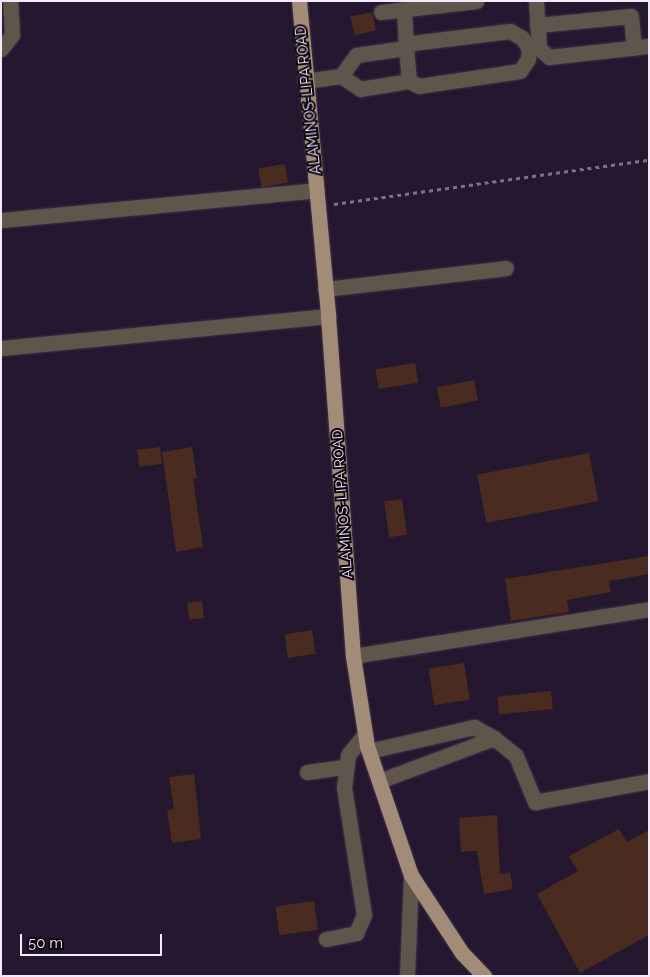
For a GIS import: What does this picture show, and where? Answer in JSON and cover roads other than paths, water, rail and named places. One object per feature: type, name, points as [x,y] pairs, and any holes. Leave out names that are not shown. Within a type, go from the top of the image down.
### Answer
[{"type":"main road","name":"ALAMINOS-LIPA ROAD","points":[[298,1],[326,289],[353,656],[365,734],[369,751],[411,874],[462,953],[484,976]]},
{"type":"street","points":[[1,49],[12,35],[10,1]]},
{"type":"street","points":[[381,12],[476,1]]},
{"type":"street","points":[[305,81],[342,76],[360,89],[409,81],[419,86],[520,71],[534,48],[537,25],[536,1]]},
{"type":"street","points":[[404,9],[409,81]]},
{"type":"street","points":[[342,76],[356,56],[406,48],[419,41],[510,31],[549,57],[641,47],[632,16],[537,25]]},
{"type":"street","points":[[1,220],[317,190]]},
{"type":"street","points":[[326,289],[506,268]]},
{"type":"street","points":[[1,348],[328,316]]},
{"type":"street","points":[[353,656],[649,609]]},
{"type":"street","points":[[369,751],[474,727],[494,738],[516,756],[535,802],[649,781]]},
{"type":"street","points":[[326,939],[356,933],[364,915],[344,788],[344,767],[348,755],[365,734]]},
{"type":"street","points":[[379,781],[494,738]]},
{"type":"street","points":[[306,772],[344,767]]},
{"type":"street","points":[[407,976],[411,874]]}]
